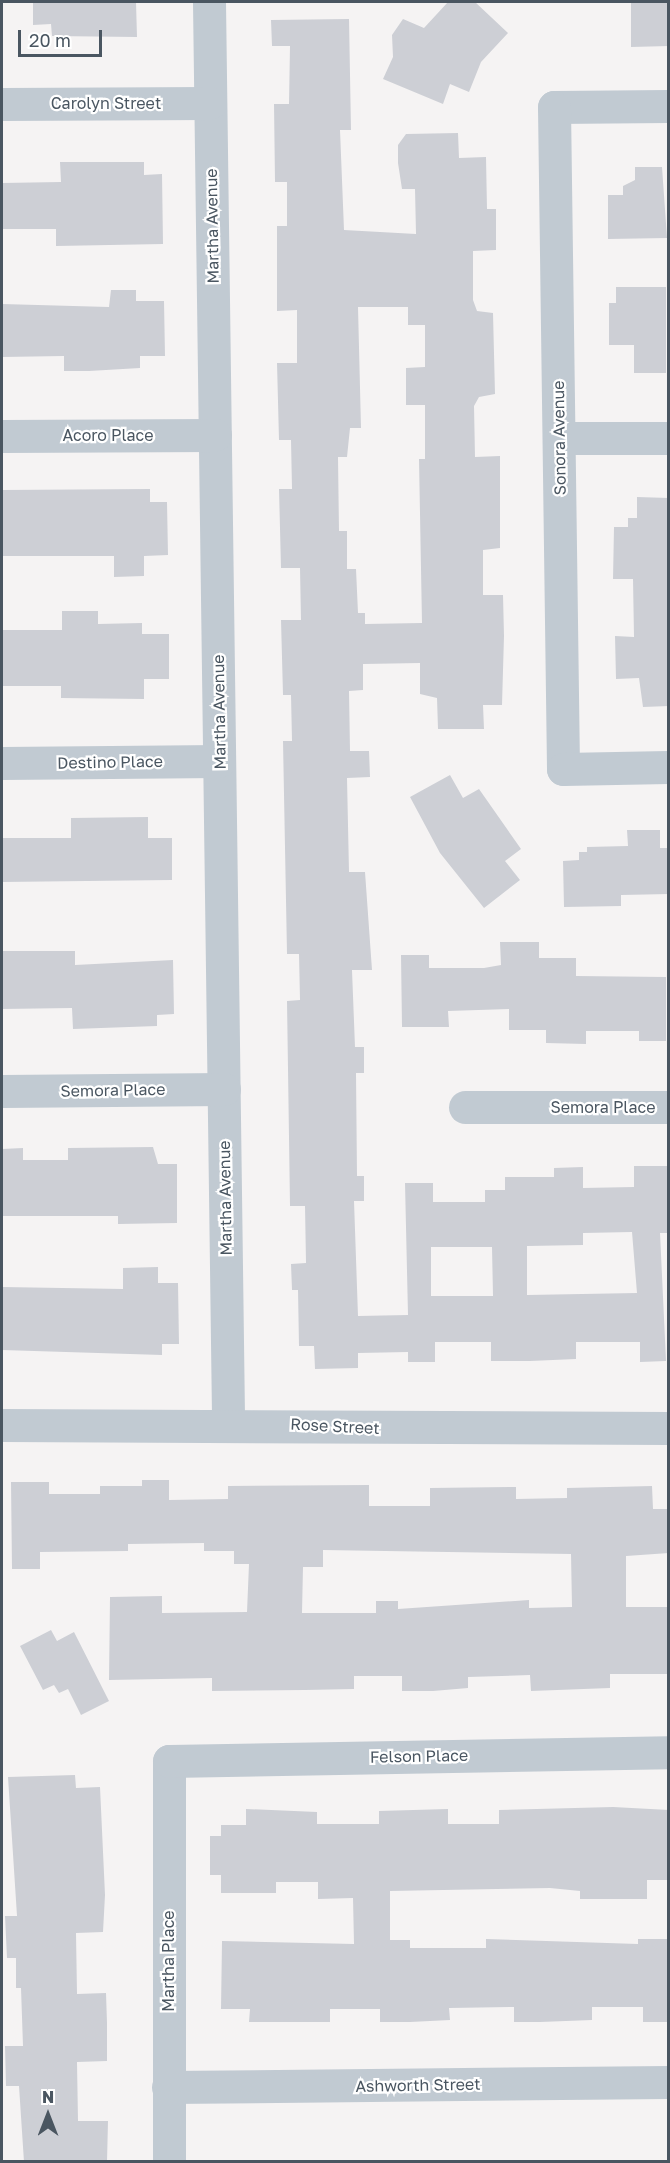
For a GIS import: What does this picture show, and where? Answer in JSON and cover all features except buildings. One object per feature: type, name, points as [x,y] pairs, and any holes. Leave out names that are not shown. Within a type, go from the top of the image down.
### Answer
[{"type":"street","name":"Martha Avenue","points":[[209,2],[228,1423]]},
{"type":"street","name":"Carolyn Street","points":[[2,104],[210,103]]},
{"type":"street","name":"Sonora Avenue","points":[[669,106],[554,107],[563,769],[669,767]]},
{"type":"street","name":"Acoro Place","points":[[2,436],[215,435]]},
{"type":"street","points":[[559,438],[669,438]]},
{"type":"street","name":"Destino Place","points":[[2,763],[219,761]]},
{"type":"street","name":"Semora Place","points":[[2,1091],[224,1089]]},
{"type":"street","name":"Semora Place","points":[[465,1107],[669,1107]]},
{"type":"street","name":"Rose Street","points":[[2,1425],[228,1423],[669,1428]]},
{"type":"street","name":"Felson Place","points":[[169,1761],[669,1752]]},
{"type":"street","name":"Martha Place","points":[[169,1761],[169,2162]]},
{"type":"street","name":"Ashworth Street","points":[[168,2087],[669,2082]]}]
